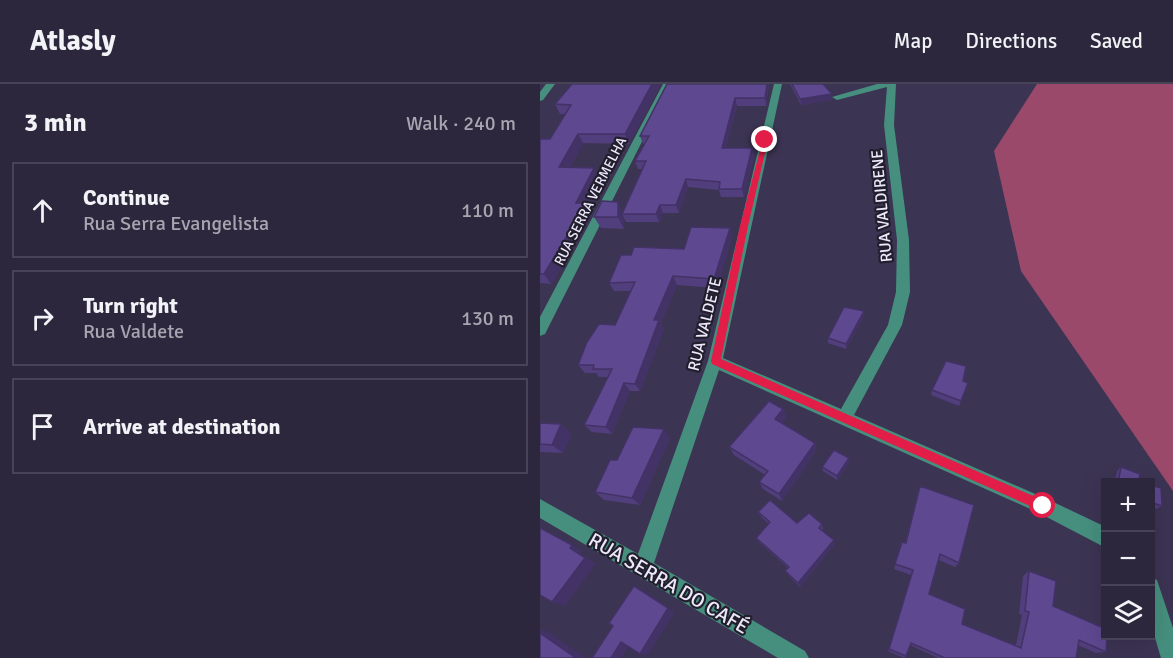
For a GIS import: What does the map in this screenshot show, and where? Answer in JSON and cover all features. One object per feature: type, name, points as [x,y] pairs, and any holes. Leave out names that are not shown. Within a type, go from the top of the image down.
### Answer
[{"type":"street","points":[[540,98],[551,84]]},
{"type":"street","name":"RUA SERRA VERMELHA","points":[[540,330],[667,84]]},
{"type":"street","name":"RUA VALDETE","points":[[644,567],[716,361],[744,226],[778,84]]},
{"type":"street","points":[[837,97],[890,84]]},
{"type":"street","name":"RUA VALDIRENE","points":[[844,419],[895,325],[903,292],[903,240],[889,125],[890,84]]},
{"type":"street","points":[[716,361],[1043,506],[1101,535]]},
{"type":"street","name":"RUA SERRA DO CAFÉ","points":[[540,508],[798,658]]},
{"type":"street","points":[[1155,603],[1172,658]]},
{"type":"shaded area","points":[[1037,84],[1173,84],[1173,491],[1021,271],[994,151]]},
{"type":"building","points":[[572,84],[652,84],[625,134],[578,134],[559,167],[594,168],[576,203],[587,203],[544,274],[540,274],[540,139],[550,139],[571,105],[555,104]]},
{"type":"building","points":[[667,84],[767,84],[765,98],[735,98],[722,148],[752,148],[742,189],[719,189],[720,182],[686,179],[676,205],[660,205],[656,214],[622,214],[646,161],[635,161],[649,136],[640,136]]},
{"type":"building","points":[[792,84],[823,84],[832,94],[800,99]]},
{"type":"building","points":[[602,201],[618,202],[618,217],[594,217]]},
{"type":"building","points":[[691,227],[730,228],[714,279],[673,276],[654,320],[659,320],[635,384],[624,383],[606,427],[584,425],[612,369],[593,369],[594,365],[578,365],[587,342],[599,324],[615,325],[635,282],[609,283],[621,255],[631,255],[634,247],[684,249]]},
{"type":"building","points":[[844,307],[864,311],[846,344],[828,338]]},
{"type":"building","points":[[946,361],[966,366],[963,381],[968,383],[961,401],[932,390]]},
{"type":"building","points":[[769,401],[783,409],[775,419],[815,443],[779,494],[759,482],[768,471],[729,447]]},
{"type":"building","points":[[540,423],[561,424],[552,445],[540,444]]},
{"type":"building","points":[[633,427],[664,429],[632,498],[595,492],[610,460],[617,460]]},
{"type":"building","points":[[834,450],[849,458],[837,476],[822,467]]},
{"type":"building","points":[[1121,467],[1140,474],[1139,478],[1119,478]]},
{"type":"building","points":[[920,486],[974,505],[959,563],[940,554],[929,594],[965,609],[962,624],[1021,648],[1029,612],[1025,611],[1029,571],[1056,581],[1053,606],[1101,627],[1101,640],[1107,640],[1106,652],[1079,640],[1076,658],[945,658],[911,643],[906,656],[889,649],[913,570],[895,564],[902,542],[906,543]]},
{"type":"building","points":[[1155,486],[1161,488],[1162,506],[1155,504]]},
{"type":"building","points":[[770,500],[797,523],[809,513],[822,524],[819,528],[834,540],[798,583],[785,571],[789,567],[756,538],[770,522],[758,512]]},
{"type":"building","points":[[540,528],[572,545],[570,548],[585,558],[552,602],[540,595]]},
{"type":"building","points":[[634,586],[668,608],[640,654],[621,642],[611,658],[592,658],[613,626],[609,623]]},
{"type":"building","points":[[540,633],[576,658],[540,658]]},
{"type":"route","points":[[765,140],[744,226],[716,361],[1043,506]]}]
